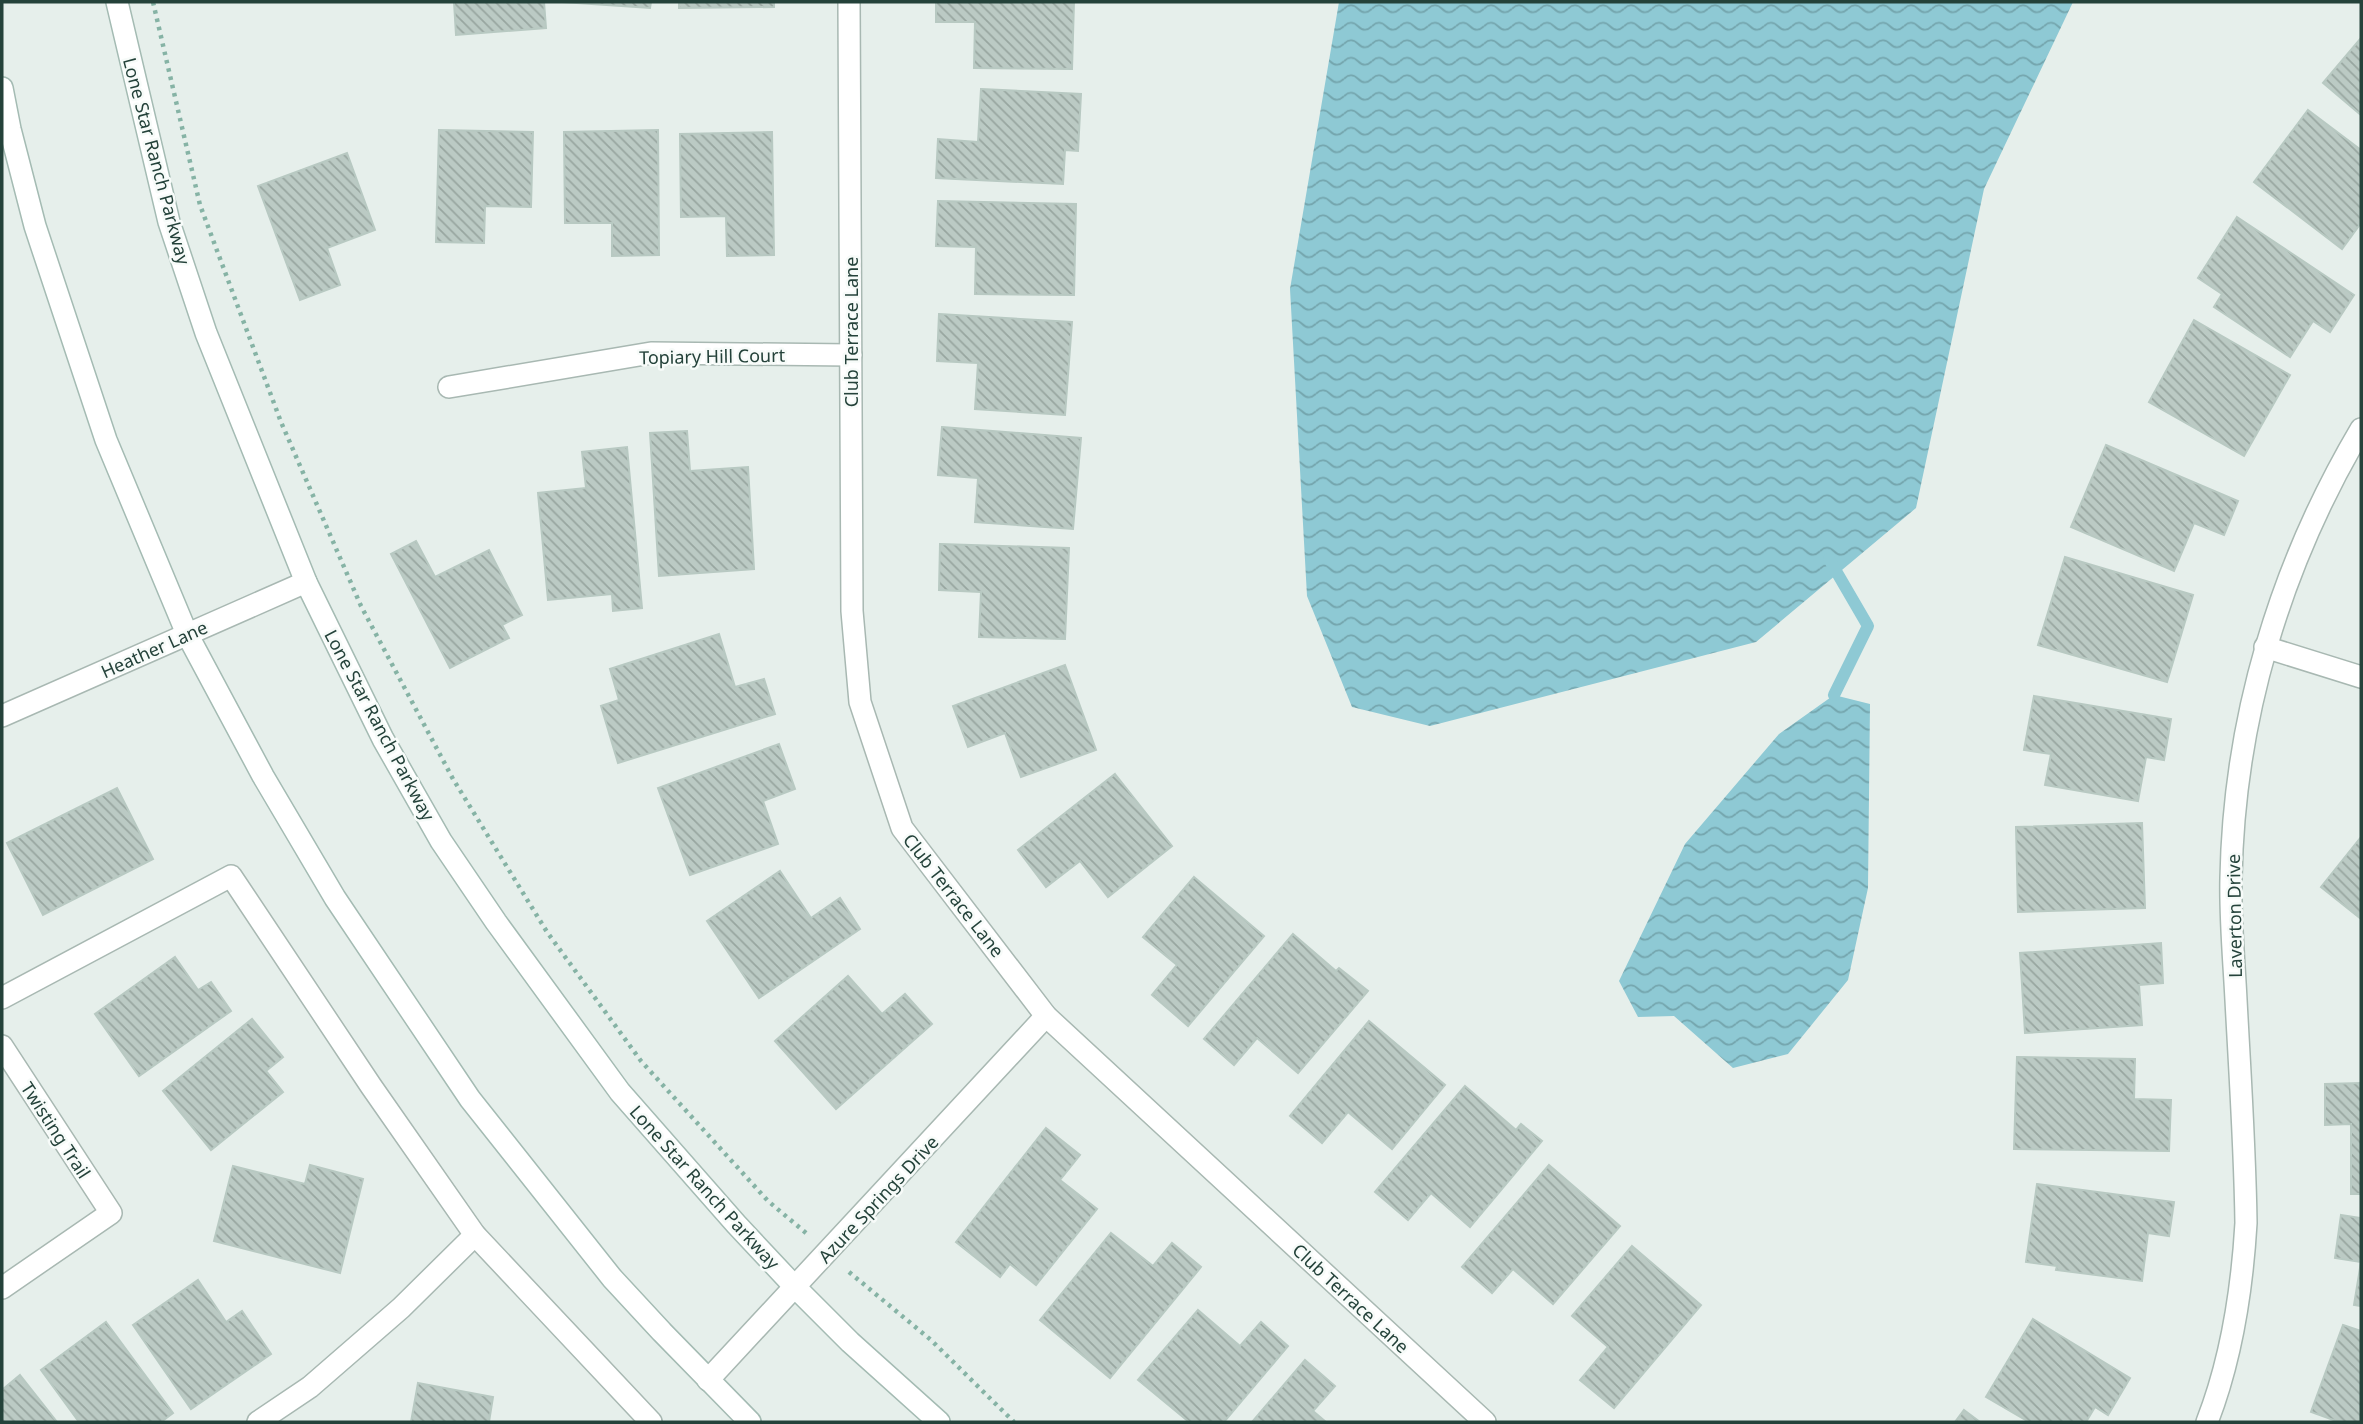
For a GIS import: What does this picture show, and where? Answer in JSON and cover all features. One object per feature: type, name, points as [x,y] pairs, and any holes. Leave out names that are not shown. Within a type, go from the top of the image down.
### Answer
[{"type":"street","name":"Lone Star Ranch Parkway","points":[[117,2],[169,222],[206,333],[306,582],[383,740],[441,841],[496,922],[620,1091],[728,1215],[796,1287],[850,1342],[939,1422]]},
{"type":"street","name":"Club Terrace Lane","points":[[849,2],[852,611],[860,702],[902,828],[1046,1016],[1485,1422]]},
{"type":"street","points":[[2,88],[35,226],[106,440],[187,634],[262,776],[335,898],[470,1099],[612,1278],[750,1422]]},
{"type":"street","name":"Topiary Hill Court","points":[[449,387],[651,353],[851,355]]},
{"type":"street","name":"Laverton Drive","points":[[2207,1422],[2225,1370],[2243,1273],[2246,1223],[2231,878],[2241,762],[2265,647],[2283,591],[2330,483],[2361,429]]},
{"type":"street","name":"Heather Lane","points":[[2,716],[306,582]]},
{"type":"street","points":[[2265,647],[2361,677]]},
{"type":"street","points":[[2,998],[231,876],[371,1086],[475,1235],[651,1422]]},
{"type":"street","name":"Azure Springs Drive","points":[[708,1380],[1046,1016]]},
{"type":"street","name":"Twisting Trail","points":[[2,1046],[111,1213],[2,1287]]},
{"type":"street","points":[[258,1422],[310,1387],[401,1308],[475,1235]]},
{"type":"path","points":[[153,2],[200,205],[281,422],[361,606],[453,779],[547,932],[641,1061],[768,1201],[828,1252],[859,1283],[931,1340],[1014,1422]]},
{"type":"water","points":[[1339,2],[2073,2],[1984,189],[1916,508],[1756,642],[1430,726],[1352,707],[1307,596],[1290,289]]},
{"type":"water","points":[[1834,695],[1870,704],[1868,888],[1848,980],[1788,1054],[1733,1068],[1674,1016],[1638,1017],[1619,981],[1685,844],[1779,734]]},
{"type":"building","points":[[454,2],[544,2],[546,28],[456,35]]},
{"type":"building","points":[[562,2],[651,2],[650,8]]},
{"type":"building","points":[[679,2],[774,2],[774,7],[679,8]]},
{"type":"building","points":[[936,2],[1074,2],[1072,69],[974,68],[975,22],[936,22]]},
{"type":"building","points":[[2361,38],[2361,115],[2323,83]]},
{"type":"building","points":[[981,89],[1081,94],[1078,151],[1065,150],[1063,184],[936,178],[938,139],[978,142]]},
{"type":"building","points":[[2308,110],[2361,150],[2361,223],[2342,249],[2254,182]]},
{"type":"building","points":[[439,130],[533,132],[531,207],[485,206],[484,243],[436,242]]},
{"type":"building","points":[[658,130],[659,255],[612,256],[612,223],[565,223],[564,132]]},
{"type":"building","points":[[772,132],[774,255],[727,256],[726,216],[681,217],[680,134]]},
{"type":"building","points":[[347,153],[375,230],[327,248],[340,285],[300,300],[258,186]]},
{"type":"building","points":[[938,201],[1076,204],[1074,295],[975,294],[976,247],[936,246]]},
{"type":"building","points":[[2237,217],[2354,295],[2330,332],[2313,321],[2290,357],[2214,307],[2222,294],[2198,278]]},
{"type":"building","points":[[939,314],[1072,322],[1065,415],[975,409],[978,363],[937,361]]},
{"type":"building","points":[[2194,320],[2290,375],[2244,456],[2149,402]]},
{"type":"building","points":[[942,427],[1081,438],[1073,529],[975,522],[978,478],[938,475]]},
{"type":"building","points":[[687,431],[690,471],[748,467],[754,569],[659,576],[650,433]]},
{"type":"building","points":[[2106,445],[2238,501],[2224,535],[2194,523],[2174,571],[2071,527]]},
{"type":"building","points":[[627,447],[642,608],[613,611],[612,594],[548,600],[538,493],[586,488],[582,452]]},
{"type":"building","points":[[416,541],[435,577],[489,550],[522,615],[502,625],[509,638],[450,668],[391,554]]},
{"type":"building","points":[[940,544],[1069,548],[1065,639],[979,637],[981,592],[939,590]]},
{"type":"building","points":[[2065,557],[2193,595],[2167,682],[2038,645]]},
{"type":"building","points":[[719,634],[735,687],[764,679],[775,714],[618,763],[601,706],[619,700],[610,669]]},
{"type":"building","points":[[1065,665],[1096,750],[1021,777],[1005,733],[968,747],[953,706]]},
{"type":"building","points":[[2034,696],[2171,719],[2164,760],[2146,757],[2138,801],[2045,785],[2051,754],[2024,750]]},
{"type":"building","points":[[779,744],[795,789],[763,801],[778,844],[690,875],[658,788]]},
{"type":"building","points":[[1115,774],[1172,846],[1108,897],[1080,861],[1046,887],[1018,850]]},
{"type":"building","points":[[117,788],[153,859],[43,915],[7,843]]},
{"type":"building","points":[[2142,823],[2145,908],[2018,912],[2016,827]]},
{"type":"building","points":[[2361,837],[2361,919],[2321,887]]},
{"type":"building","points":[[780,871],[811,918],[840,898],[860,929],[759,998],[707,921]]},
{"type":"building","points":[[1194,877],[1264,936],[1188,1026],[1152,995],[1177,965],[1143,937]]},
{"type":"building","points":[[1293,934],[1336,971],[1339,968],[1368,991],[1298,1073],[1257,1038],[1234,1065],[1204,1039]]},
{"type":"building","points":[[2161,943],[2163,983],[2139,985],[2142,1025],[2025,1033],[2020,953]]},
{"type":"building","points":[[175,957],[198,990],[211,982],[231,1011],[139,1076],[95,1014]]},
{"type":"building","points":[[848,976],[882,1014],[905,994],[932,1024],[836,1109],[775,1041]]},
{"type":"building","points":[[252,1019],[283,1057],[266,1071],[283,1092],[211,1150],[163,1091]]},
{"type":"building","points":[[1369,1021],[1445,1085],[1392,1149],[1348,1112],[1322,1143],[1290,1116]]},
{"type":"building","points":[[2017,1057],[2135,1059],[2134,1099],[2171,1100],[2169,1151],[2014,1149]]},
{"type":"building","points":[[2361,1083],[2361,1194],[2351,1194],[2351,1124],[2325,1125],[2325,1084]]},
{"type":"building","points":[[1465,1086],[1516,1130],[1521,1124],[1542,1141],[1470,1227],[1431,1193],[1408,1220],[1375,1192]]},
{"type":"building","points":[[1046,1128],[1080,1155],[1060,1180],[1097,1209],[1036,1285],[1010,1264],[1000,1277],[956,1242]]},
{"type":"building","points":[[310,1165],[363,1179],[340,1273],[214,1241],[233,1166],[305,1184]]},
{"type":"building","points":[[1549,1165],[1620,1226],[1553,1304],[1513,1269],[1492,1293],[1462,1267]]},
{"type":"building","points":[[2037,1184],[2174,1202],[2169,1236],[2148,1233],[2142,1281],[2056,1270],[2057,1266],[2026,1262]]},
{"type":"building","points":[[2341,1215],[2361,1218],[2361,1262],[2335,1258]]},
{"type":"building","points":[[1111,1233],[1153,1266],[1172,1243],[1201,1267],[1110,1378],[1040,1320]]},
{"type":"building","points":[[1632,1246],[1701,1305],[1614,1408],[1580,1380],[1608,1347],[1572,1316]]},
{"type":"building","points":[[2361,1262],[2361,1306],[2354,1305]]},
{"type":"building","points":[[198,1280],[226,1322],[242,1311],[271,1354],[191,1409],[133,1325]]},
{"type":"building","points":[[1198,1310],[1240,1346],[1261,1322],[1288,1346],[1224,1422],[1189,1422],[1138,1380]]},
{"type":"building","points":[[2033,1319],[2130,1378],[2108,1415],[2095,1407],[2086,1422],[2029,1422],[1986,1397]]},
{"type":"building","points":[[106,1322],[173,1413],[161,1422],[79,1422],[41,1370]]},
{"type":"building","points":[[2343,1325],[2361,1331],[2361,1422],[2339,1422],[2311,1412]]},
{"type":"building","points":[[1305,1360],[1335,1386],[1313,1411],[1326,1422],[1252,1422]]},
{"type":"building","points":[[20,1375],[57,1422],[2,1422],[2,1390]]},
{"type":"building","points":[[418,1383],[493,1397],[489,1422],[411,1422]]},
{"type":"building","points":[[1964,1410],[1980,1422],[1955,1422]]},
{"type":"waterway","points":[[1829,559],[1868,626],[1834,695]]}]
